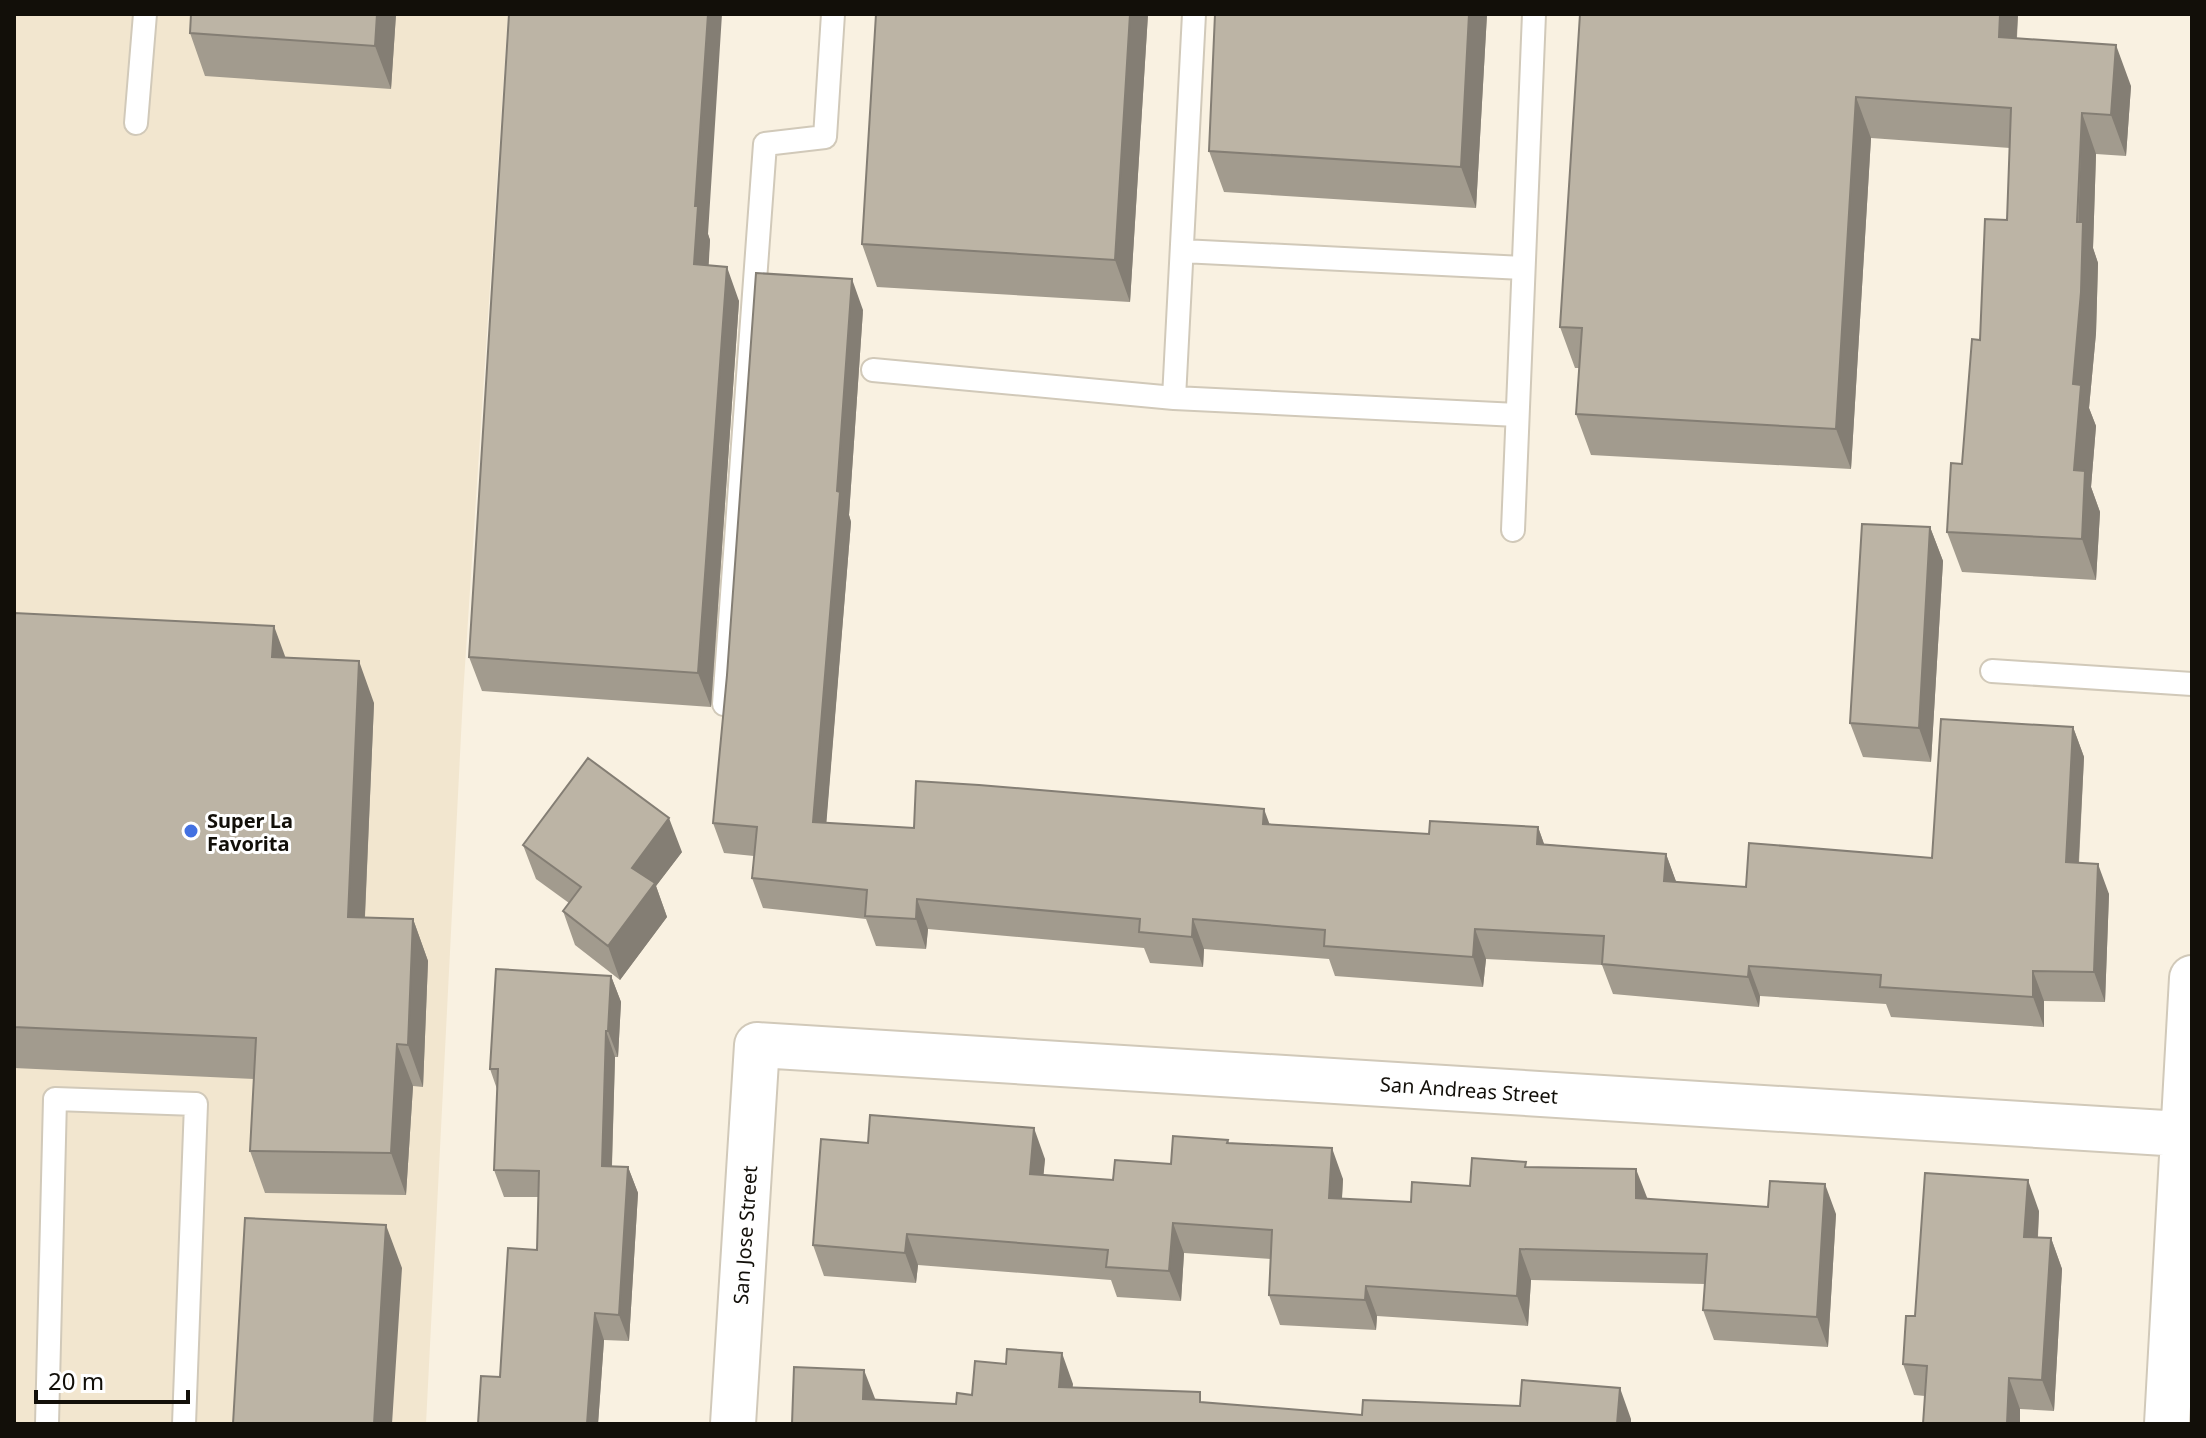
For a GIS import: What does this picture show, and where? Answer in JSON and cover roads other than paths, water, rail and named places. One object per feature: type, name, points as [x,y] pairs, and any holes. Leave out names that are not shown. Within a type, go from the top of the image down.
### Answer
[{"type":"street","points":[[2167,1424],[2192,978]]},
{"type":"street","name":"San Andreas Street","points":[[757,1045],[2181,1134]]},
{"type":"street","name":"San Jose Street","points":[[733,1424],[757,1045]]},
{"type":"lane","points":[[136,123],[145,14]]},
{"type":"lane","points":[[724,704],[765,144],[825,137],[833,14]]},
{"type":"lane","points":[[1174,398],[1194,14]]},
{"type":"lane","points":[[1513,530],[1534,14]]},
{"type":"lane","points":[[1182,251],[1523,268]]},
{"type":"lane","points":[[873,370],[1174,398],[1517,415]]},
{"type":"lane","points":[[1992,671],[2192,684]]},
{"type":"lane","points":[[47,1424],[55,1099],[196,1104],[184,1424]]},
{"type":"place","name":"Super La Favorita","points":[[191,831]]}]
